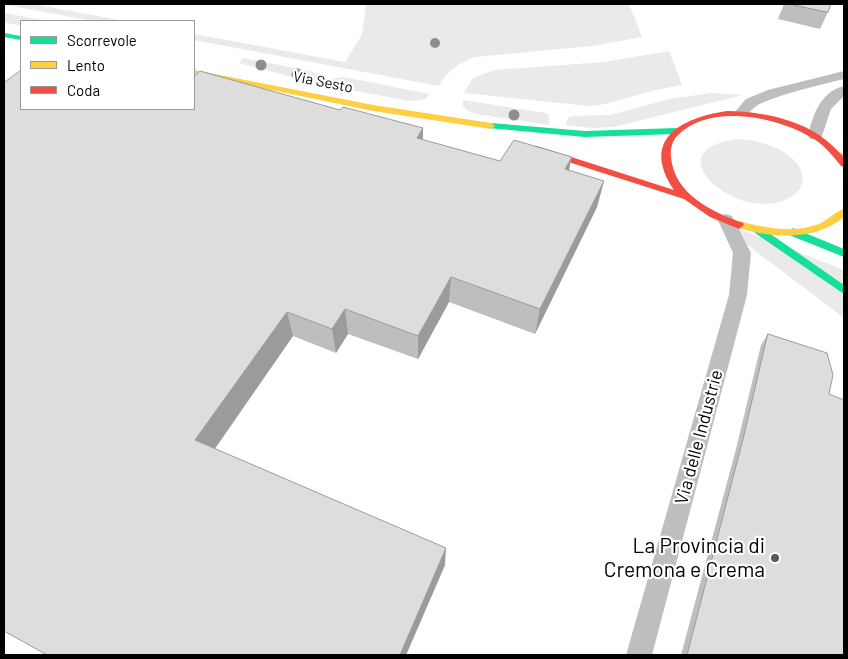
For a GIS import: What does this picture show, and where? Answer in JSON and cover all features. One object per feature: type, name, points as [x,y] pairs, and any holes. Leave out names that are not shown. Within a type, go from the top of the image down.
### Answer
[{"type":"street","points":[[4,35],[20,38]]},
{"type":"street","name":"Via Sesto","points":[[195,72],[447,120],[555,133],[604,134],[676,131],[693,120],[715,114],[741,113],[766,116],[815,136],[843,159]]},
{"type":"street","name":"Via Sesto","points":[[447,120],[505,139]]},
{"type":"street","points":[[676,131],[667,145],[666,162],[672,180],[687,197],[705,210],[726,220],[758,230],[793,232],[822,227],[844,212]]},
{"type":"street","points":[[524,145],[687,197]]},
{"type":"street","points":[[758,230],[844,290]]},
{"type":"street","points":[[793,232],[844,253]]},
{"type":"lane","points":[[741,113],[751,102],[773,93],[844,75]]},
{"type":"lane","points":[[815,136],[822,109],[831,96],[844,90]]},
{"type":"lane","name":"Via delle Industrie","points":[[639,655],[738,295],[742,253],[726,220]]},
{"type":"shaded area","points":[[32,4],[120,20],[88,20],[7,5]]},
{"type":"shaded area","points":[[366,4],[629,4],[642,37],[593,46],[474,57],[454,68],[439,86],[195,40],[195,34],[345,62],[362,35]]},
{"type":"shaded area","points":[[4,13],[42,20],[20,20],[20,26],[4,22]]},
{"type":"shaded area","points":[[669,51],[682,85],[651,91],[606,104],[589,106],[464,93],[473,78],[494,70],[604,62]]},
{"type":"shaded area","points":[[243,58],[311,71],[319,75],[315,83],[239,63]]},
{"type":"shaded area","points":[[344,77],[430,94],[425,99],[410,101],[329,86],[332,79]]},
{"type":"shaded area","points":[[711,93],[743,95],[613,127],[592,128],[566,125],[568,118],[572,116],[610,115],[670,99]]},
{"type":"shaded area","points":[[463,100],[545,113],[549,115],[549,125],[476,114],[468,111],[463,106]]},
{"type":"shaded area","points":[[738,139],[766,144],[777,148],[791,157],[801,171],[803,179],[797,192],[790,198],[779,202],[760,204],[740,199],[723,191],[709,180],[702,167],[702,155],[714,145]]},
{"type":"shaded area","points":[[712,218],[844,270],[844,318]]},
{"type":"building","points":[[789,4],[831,4],[828,12]]},
{"type":"building","points":[[20,71],[20,110],[195,110],[195,76],[200,71],[340,110],[343,107],[423,128],[417,138],[500,161],[514,140],[572,157],[565,169],[604,181],[540,309],[451,277],[418,336],[345,309],[332,329],[287,312],[195,440],[446,548],[400,655],[47,655],[4,631],[4,83]]},
{"type":"building","name":"La Provincia di Cremona e Crema","points":[[768,334],[827,353],[833,375],[829,394],[844,400],[844,655],[687,655],[743,439]]},
{"type":"traffic: fast","points":[[4,35],[20,38]]},
{"type":"traffic: fast","points":[[491,126],[585,134],[676,131]]},
{"type":"traffic: fast","points":[[759,230],[844,290]]},
{"type":"traffic: fast","points":[[793,232],[844,253]]},
{"type":"traffic: slow","points":[[195,72],[373,108],[491,126]]},
{"type":"traffic: slow","points":[[839,155],[844,158]]},
{"type":"traffic: slow","points":[[739,225],[765,231],[794,232],[821,227],[834,221],[844,212]]},
{"type":"traffic: jam","points":[[739,225],[701,208],[679,190],[667,166],[666,152],[668,144],[676,132],[691,123],[708,117],[727,114],[766,117],[802,129],[821,140],[832,149],[844,164]]},
{"type":"traffic: jam","points":[[534,148],[687,197]]},
{"type":"place","name":"La Provincia di Cremona e Crema","points":[[775,558]]}]
